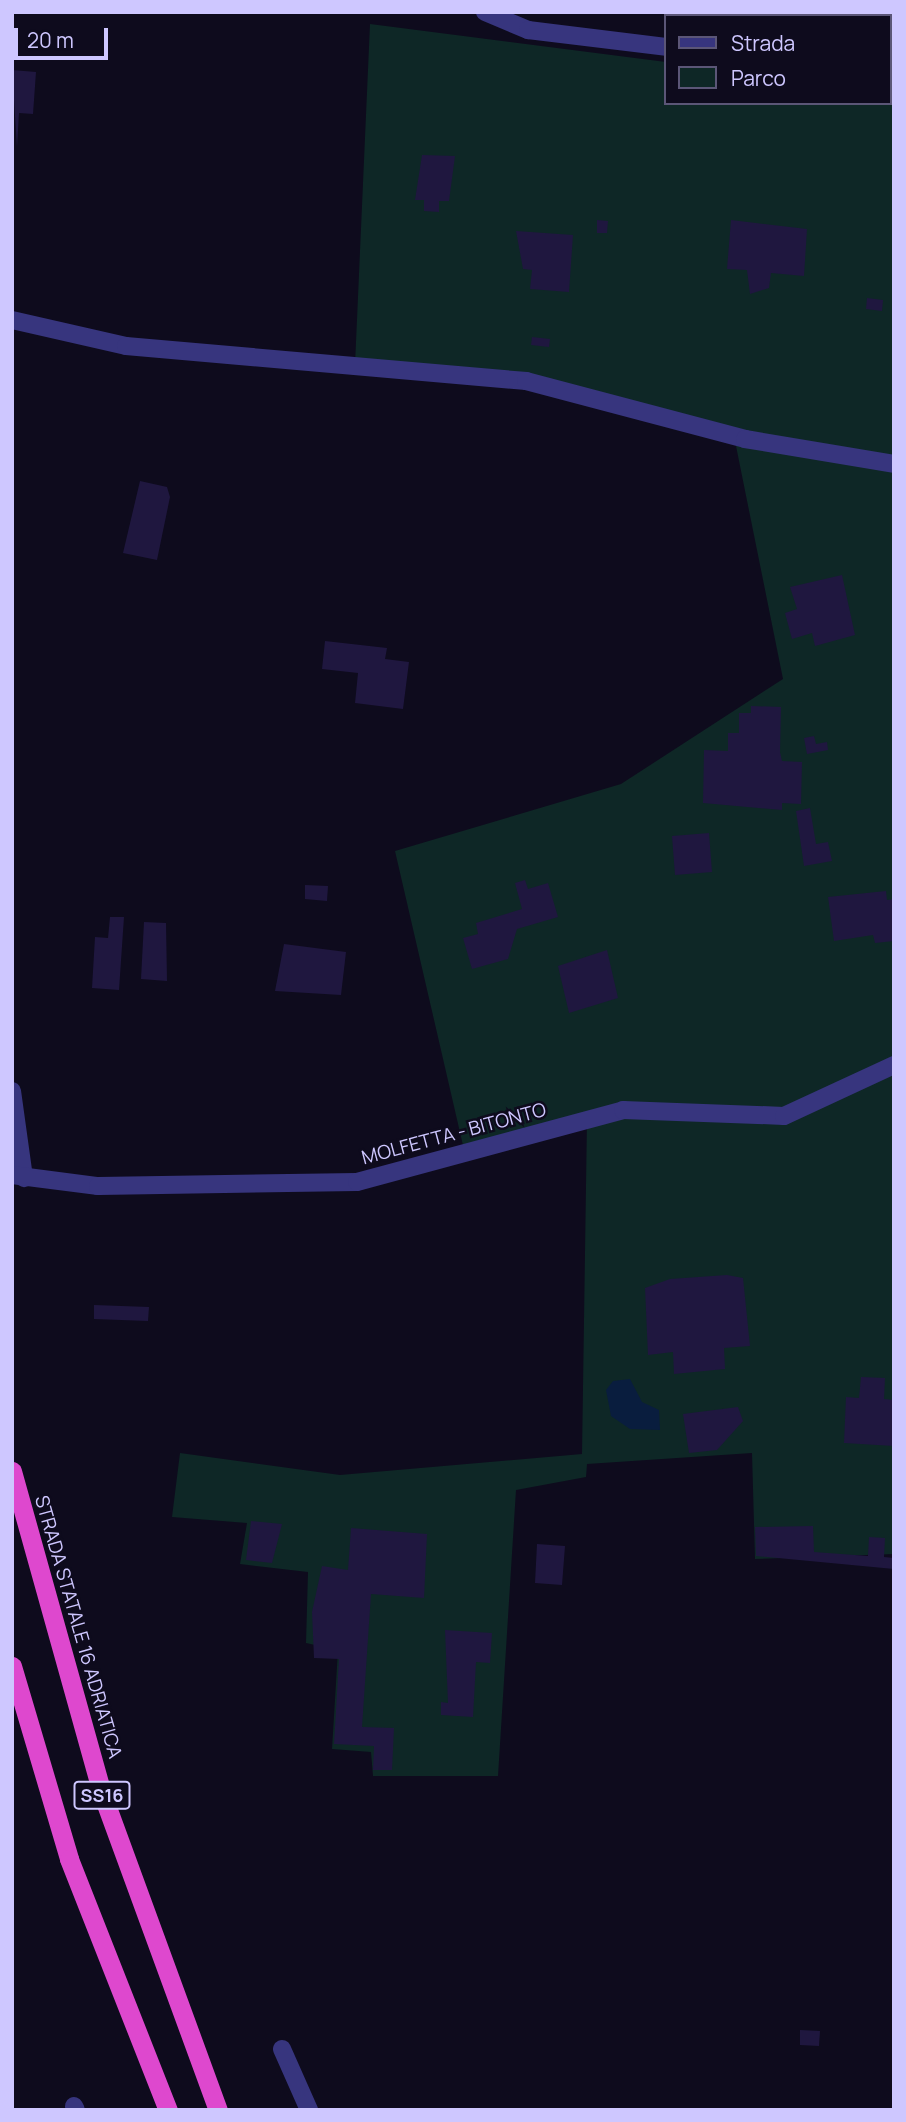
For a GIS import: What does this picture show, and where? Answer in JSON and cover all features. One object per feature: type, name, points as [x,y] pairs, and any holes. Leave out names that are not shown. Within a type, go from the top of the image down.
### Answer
[{"type":"highway","name":"STRADA STATALE 16 ADRIATICA","points":[[12,1471],[103,1796],[218,2110]]},
{"type":"highway","name":"SS16","points":[[12,1666],[69,1859],[168,2110]]},
{"type":"street","points":[[485,12],[528,30],[664,47]]},
{"type":"street","points":[[12,320],[126,346],[526,380],[745,439],[894,464]]},
{"type":"street","name":"MOLFETTA - BITONTO","points":[[18,1176],[98,1186],[357,1182],[623,1110],[784,1116],[894,1065]]},
{"type":"street","points":[[12,1091],[18,1176]]},
{"type":"street","points":[[282,2049],[309,2110]]},
{"type":"green space","points":[[370,24],[664,62],[664,105],[892,105],[894,92],[894,1554],[755,1559],[752,1453],[587,1464],[586,1477],[516,1490],[498,1776],[373,1776],[371,1752],[332,1749],[338,1650],[306,1643],[308,1572],[240,1564],[247,1523],[172,1517],[180,1453],[340,1475],[582,1454],[587,1119],[465,1154],[395,851],[621,784],[783,679],[734,436],[581,394],[355,365]]},
{"type":"water","points":[[630,1379],[642,1402],[659,1410],[660,1430],[630,1429],[611,1416],[606,1390],[613,1381]]},
{"type":"building","points":[[12,70],[36,72],[33,114],[19,113],[17,147]]},
{"type":"building","points":[[422,155],[455,156],[449,201],[439,201],[439,212],[424,211],[424,200],[415,200]]},
{"type":"building","points":[[597,220],[608,221],[607,233],[597,233]]},
{"type":"building","points":[[731,220],[807,229],[804,276],[771,273],[769,288],[750,294],[747,270],[727,269]]},
{"type":"building","points":[[516,231],[573,235],[569,292],[530,289],[532,270],[523,269]]},
{"type":"building","points":[[867,298],[883,300],[882,311],[866,309]]},
{"type":"building","points":[[532,337],[550,339],[549,347],[531,345]]},
{"type":"building","points":[[140,481],[167,487],[170,497],[157,560],[123,553]]},
{"type":"building","points":[[842,575],[855,635],[815,646],[812,633],[792,639],[785,613],[797,609],[790,587]]},
{"type":"building","points":[[325,641],[387,648],[385,659],[409,662],[403,709],[355,703],[358,673],[322,669]]},
{"type":"building","points":[[751,706],[781,707],[780,752],[782,761],[802,762],[801,804],[782,803],[782,810],[703,803],[704,750],[728,751],[728,733],[739,733],[739,713],[751,713]]},
{"type":"building","points":[[814,736],[816,744],[827,742],[828,750],[807,754],[804,738]]},
{"type":"building","points":[[810,808],[816,844],[828,842],[832,861],[804,866],[796,811]]},
{"type":"building","points":[[709,833],[712,872],[675,875],[672,836]]},
{"type":"building","points":[[525,880],[528,889],[548,883],[558,917],[517,929],[508,959],[472,969],[463,938],[478,934],[476,923],[522,909],[515,883]]},
{"type":"building","points":[[305,885],[328,886],[327,901],[305,899]]},
{"type":"building","points":[[886,891],[887,900],[894,899],[894,941],[875,943],[873,935],[834,941],[828,897]]},
{"type":"building","points":[[110,917],[124,917],[119,990],[92,988],[95,937],[108,938]]},
{"type":"building","points":[[144,922],[166,923],[167,981],[141,979]]},
{"type":"building","points":[[284,944],[346,952],[341,995],[275,991]]},
{"type":"building","points":[[607,950],[618,998],[569,1013],[558,966]]},
{"type":"building","points":[[727,1275],[743,1278],[750,1346],[724,1348],[725,1369],[674,1374],[673,1352],[648,1355],[645,1288],[670,1279]]},
{"type":"building","points":[[94,1305],[149,1307],[148,1321],[94,1319]]},
{"type":"building","points":[[861,1377],[885,1378],[884,1399],[894,1400],[894,1446],[844,1443],[846,1397],[859,1398]]},
{"type":"building","points":[[738,1407],[743,1421],[717,1450],[689,1453],[683,1414]]},
{"type":"building","points":[[251,1521],[282,1524],[272,1563],[246,1560]]},
{"type":"building","points":[[813,1526],[814,1552],[868,1556],[869,1537],[885,1538],[884,1557],[894,1558],[894,1569],[756,1556],[755,1527]]},
{"type":"building","points":[[351,1528],[427,1534],[424,1598],[371,1594],[362,1727],[394,1728],[392,1770],[373,1770],[374,1746],[334,1744],[339,1659],[314,1658],[312,1612],[322,1566],[348,1570]]},
{"type":"building","points":[[537,1544],[565,1546],[562,1585],[535,1583]]},
{"type":"building","points":[[445,1630],[492,1633],[490,1663],[476,1662],[473,1717],[441,1715],[441,1702],[448,1703]]},
{"type":"building","points":[[800,2030],[820,2031],[819,2046],[800,2045]]}]
